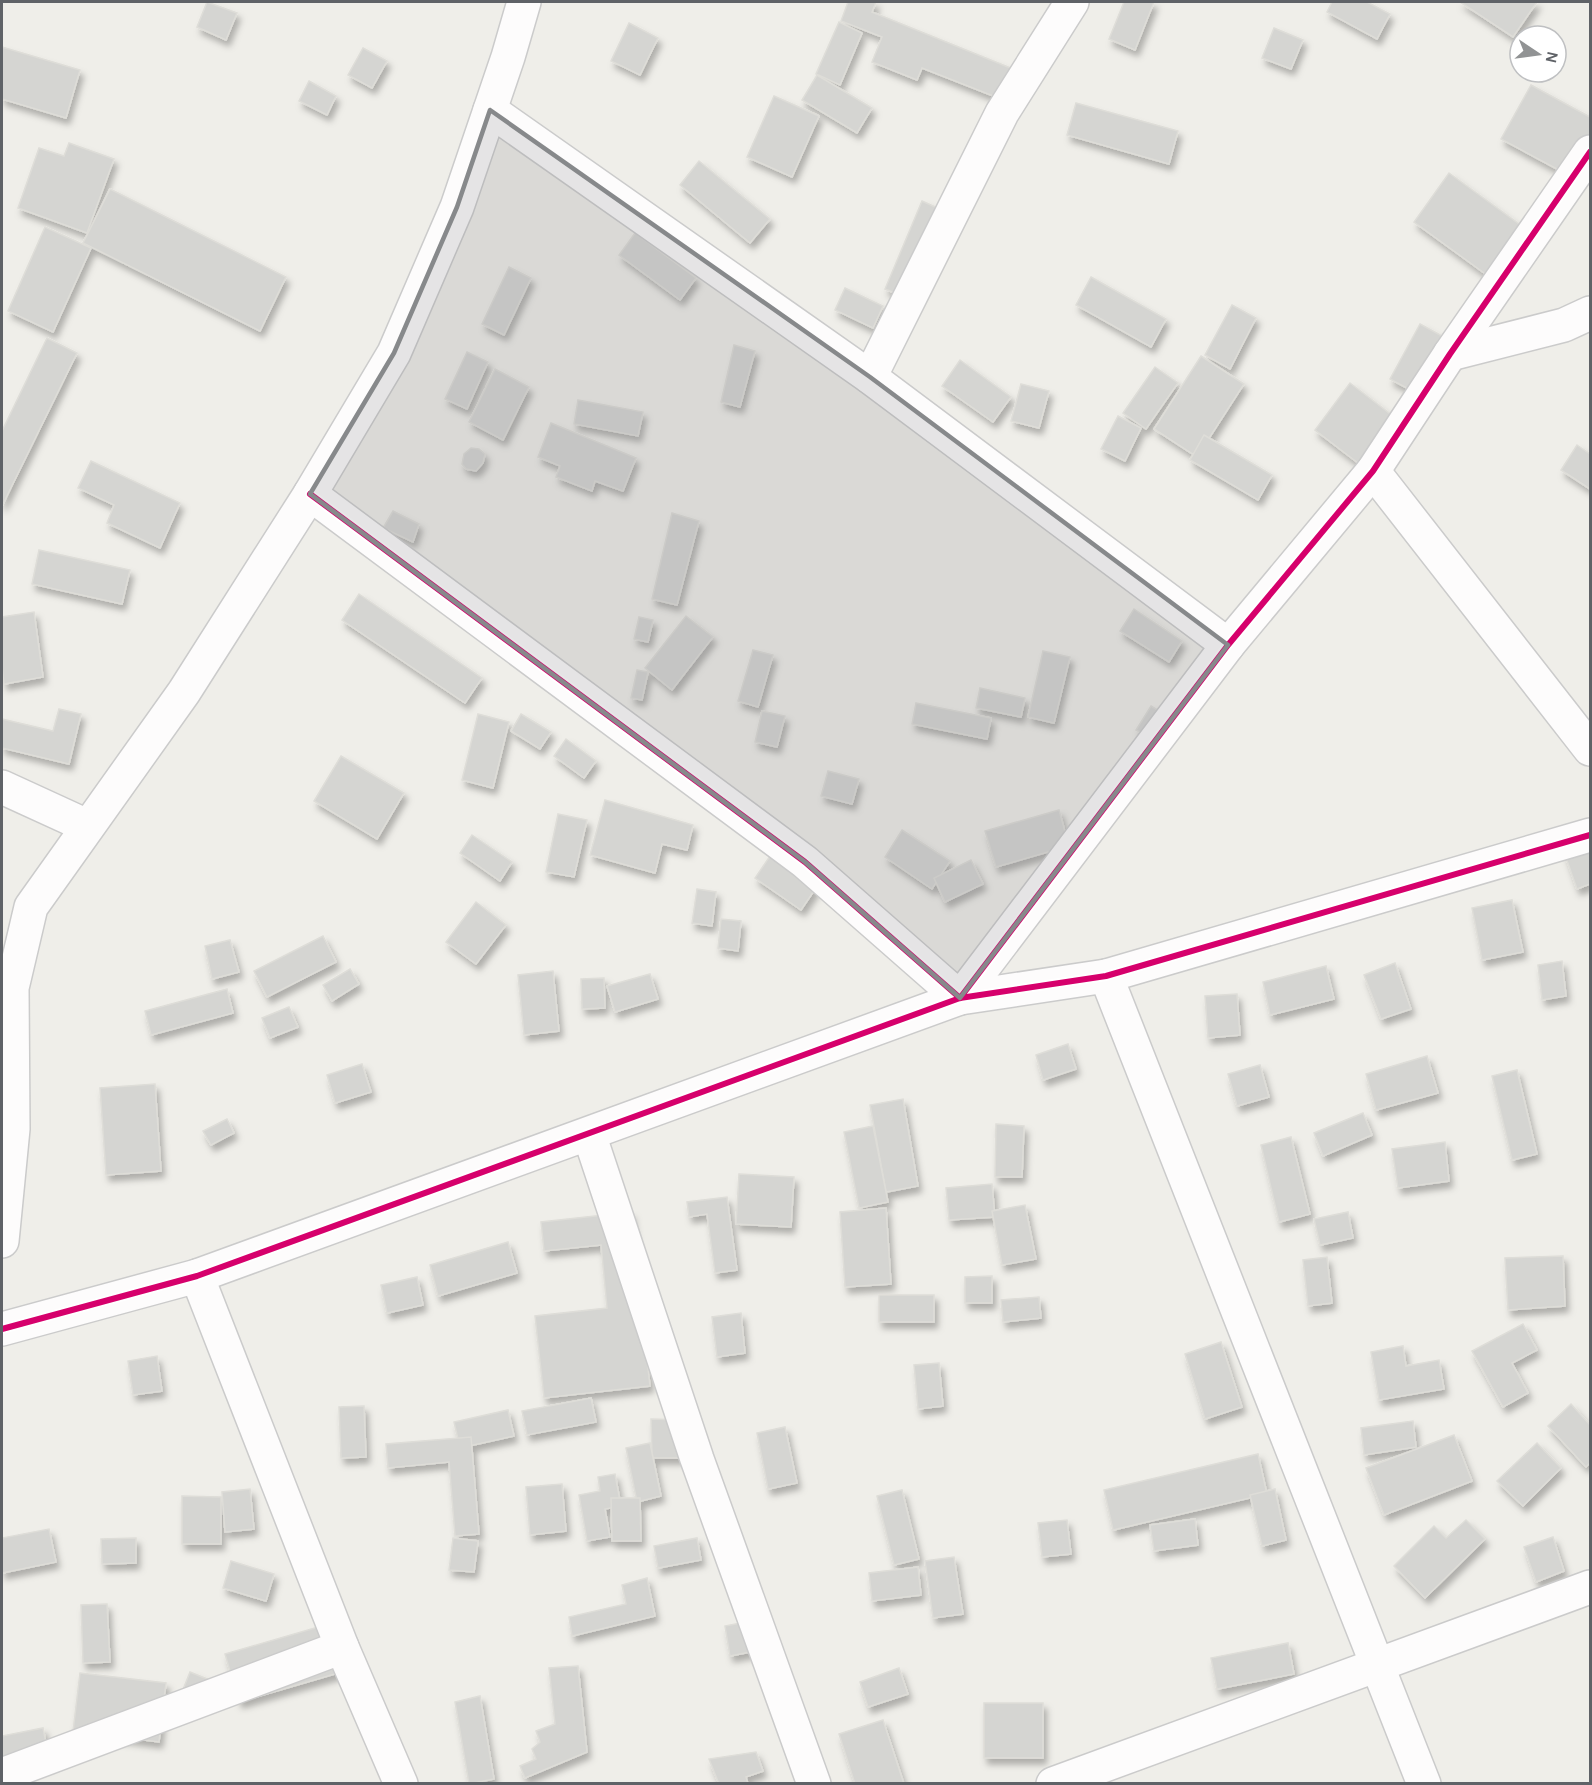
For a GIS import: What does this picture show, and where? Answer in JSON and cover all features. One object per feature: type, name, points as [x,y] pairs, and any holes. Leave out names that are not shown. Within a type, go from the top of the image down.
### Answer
[{"type":"street","points":[[2,1241],[13,1129],[12,988],[31,907],[184,692],[310,494],[394,353],[457,207],[508,57],[524,2]]},
{"type":"street","points":[[870,376],[1002,113],[1072,2]]},
{"type":"street","points":[[490,110],[870,376],[1228,645]]},
{"type":"street","points":[[960,998],[1228,645],[1373,471],[1450,354],[1590,153]]},
{"type":"street","points":[[1450,354],[1564,325],[1590,313]]},
{"type":"street","points":[[1373,471],[1590,749]]},
{"type":"street","points":[[310,494],[805,862],[960,998]]},
{"type":"street","points":[[2,787],[87,826]]},
{"type":"street","points":[[2,1329],[197,1276],[960,998],[1106,976],[1590,835]]},
{"type":"street","points":[[1106,976],[1424,1784]]},
{"type":"street","points":[[589,1134],[697,1459],[814,1784]]},
{"type":"street","points":[[197,1276],[342,1647],[401,1784]]},
{"type":"street","points":[[1053,1784],[1590,1587]]},
{"type":"street","points":[[2,1774],[342,1647]]},
{"type":"highlighted area","points":[[490,110],[870,377],[1228,645],[960,998],[805,862],[310,494],[394,353],[457,207]]},
{"type":"building","points":[[207,2],[237,13],[226,40],[197,27]]},
{"type":"building","points":[[848,2],[876,2],[872,12],[1018,71],[1006,101],[922,68],[917,80],[872,62],[882,37],[841,21]]},
{"type":"building","points":[[1124,2],[1154,2],[1135,50],[1109,39]]},
{"type":"building","points":[[1332,2],[1367,2],[1390,14],[1377,39],[1327,12]]},
{"type":"building","points":[[1460,2],[1537,2],[1522,24],[1508,24],[1508,34]]},
{"type":"building","points":[[839,22],[862,33],[840,85],[816,74]]},
{"type":"building","points":[[629,23],[658,38],[640,75],[611,61]]},
{"type":"building","points":[[1274,28],[1303,40],[1291,69],[1262,58]]},
{"type":"building","points":[[2,47],[80,70],[66,118],[2,99]]},
{"type":"building","points":[[363,48],[387,61],[372,88],[348,75]]},
{"type":"building","points":[[817,75],[872,108],[857,133],[802,100]]},
{"type":"building","points":[[309,81],[336,96],[327,115],[299,101]]},
{"type":"building","points":[[1531,85],[1590,117],[1590,134],[1568,175],[1501,139]]},
{"type":"building","points":[[774,96],[819,116],[792,177],[747,157]]},
{"type":"building","points":[[1076,103],[1178,131],[1169,164],[1067,135]]},
{"type":"building","points":[[69,143],[114,159],[87,233],[18,208],[39,148],[64,156]]},
{"type":"building","points":[[699,161],[770,219],[750,243],[680,185]]},
{"type":"building","points":[[1449,173],[1526,229],[1491,278],[1414,222]]},
{"type":"building","points":[[110,189],[286,277],[260,331],[83,243]]},
{"type":"building","points":[[922,201],[951,214],[914,301],[885,289]]},
{"type":"building","points":[[45,227],[91,248],[53,332],[8,311]]},
{"type":"building","points":[[635,233],[696,278],[680,300],[619,255]]},
{"type":"building","points":[[509,267],[531,278],[504,335],[482,324]]},
{"type":"building","points":[[1091,277],[1166,319],[1151,347],[1076,305]]},
{"type":"building","points":[[845,288],[883,306],[873,328],[835,310]]},
{"type":"building","points":[[1232,305],[1256,318],[1230,369],[1205,355]]},
{"type":"building","points":[[1420,324],[1444,337],[1414,392],[1390,379]]},
{"type":"building","points":[[47,338],[77,353],[2,506],[2,431]]},
{"type":"building","points":[[734,345],[755,351],[740,407],[721,402]]},
{"type":"building","points":[[467,352],[488,362],[467,409],[445,399]]},
{"type":"building","points":[[1201,356],[1244,384],[1197,457],[1154,429]]},
{"type":"building","points":[[960,360],[1011,397],[993,422],[942,386]]},
{"type":"building","points":[[1155,367],[1178,383],[1146,429],[1123,413]]},
{"type":"building","points":[[495,369],[529,387],[503,440],[469,422]]},
{"type":"building","points":[[1350,383],[1393,416],[1358,463],[1315,430]]},
{"type":"building","points":[[1021,384],[1049,391],[1039,428],[1011,421]]},
{"type":"building","points":[[578,400],[643,412],[638,436],[574,424]]},
{"type":"building","points":[[1118,416],[1141,428],[1125,461],[1101,449]]},
{"type":"building","points":[[551,423],[636,458],[623,491],[595,481],[592,491],[556,477],[560,466],[538,457]]},
{"type":"building","points":[[1204,435],[1272,475],[1258,500],[1190,460]]},
{"type":"building","points":[[1577,445],[1590,454],[1590,489],[1561,470]]},
{"type":"building","points":[[471,448],[479,449],[485,454],[483,463],[476,471],[466,469],[462,464],[464,454]]},
{"type":"building","points":[[91,461],[180,503],[160,548],[107,523],[114,505],[78,488]]},
{"type":"building","points":[[393,511],[419,524],[413,542],[383,528]]},
{"type":"building","points":[[672,513],[699,521],[677,605],[652,599]]},
{"type":"building","points":[[39,550],[130,570],[122,604],[32,584]]},
{"type":"building","points":[[359,594],[482,678],[465,703],[342,620]]},
{"type":"building","points":[[1134,609],[1182,641],[1169,662],[1120,631]]},
{"type":"building","points":[[34,612],[43,677],[4,684],[2,617]]},
{"type":"building","points":[[686,616],[713,637],[672,690],[645,668]]},
{"type":"building","points":[[639,617],[653,620],[648,642],[634,639]]},
{"type":"building","points":[[753,650],[773,655],[758,707],[738,701]]},
{"type":"building","points":[[1043,651],[1070,657],[1054,723],[1028,717]]},
{"type":"building","points":[[637,670],[648,672],[642,700],[631,698]]},
{"type":"building","points":[[980,688],[1025,698],[1021,717],[976,708]]},
{"type":"building","points":[[916,703],[991,718],[987,739],[912,724]]},
{"type":"building","points":[[1151,706],[1171,718],[1156,742],[1136,730]]},
{"type":"building","points":[[59,709],[81,714],[69,764],[2,748],[2,719],[53,731]]},
{"type":"building","points":[[762,711],[785,716],[777,747],[755,742]]},
{"type":"building","points":[[478,714],[509,722],[493,788],[462,780]]},
{"type":"building","points":[[521,714],[551,732],[540,749],[511,731]]},
{"type":"building","points":[[566,739],[596,761],[584,778],[554,756]]},
{"type":"building","points":[[341,756],[404,793],[377,839],[314,801]]},
{"type":"building","points":[[828,771],[859,779],[852,804],[821,796]]},
{"type":"building","points":[[605,800],[693,825],[687,850],[662,844],[655,873],[590,855]]},
{"type":"building","points":[[1059,810],[1069,846],[996,867],[985,831]]},
{"type":"building","points":[[558,814],[587,820],[574,877],[546,872]]},
{"type":"building","points":[[902,830],[950,861],[932,889],[885,857]]},
{"type":"building","points":[[472,835],[512,862],[500,881],[460,853]]},
{"type":"building","points":[[1590,843],[1590,884],[1577,889],[1564,852]]},
{"type":"building","points":[[770,856],[816,888],[801,910],[755,878]]},
{"type":"building","points":[[971,860],[983,884],[945,902],[934,878]]},
{"type":"building","points":[[697,889],[716,892],[712,926],[692,923]]},
{"type":"building","points":[[1512,900],[1523,952],[1482,960],[1472,908]]},
{"type":"building","points":[[476,902],[506,925],[476,964],[446,942]]},
{"type":"building","points":[[721,919],[741,921],[738,951],[718,948]]},
{"type":"building","points":[[323,936],[336,962],[267,997],[254,971]]},
{"type":"building","points":[[230,940],[239,972],[212,979],[205,946]]},
{"type":"building","points":[[1562,961],[1566,996],[1542,1000],[1538,965]]},
{"type":"building","points":[[1395,963],[1411,1009],[1381,1019],[1364,975]]},
{"type":"building","points":[[1326,966],[1334,999],[1270,1015],[1263,982]]},
{"type":"building","points":[[350,969],[359,984],[332,1001],[323,985]]},
{"type":"building","points":[[553,971],[559,1031],[524,1035],[518,975]]},
{"type":"building","points":[[650,974],[658,999],[615,1012],[607,986]]},
{"type":"building","points":[[604,978],[605,1008],[582,1009],[581,979]]},
{"type":"building","points":[[227,989],[233,1013],[151,1035],[145,1011]]},
{"type":"building","points":[[1237,994],[1240,1035],[1208,1038],[1205,996]]},
{"type":"building","points":[[289,1007],[298,1027],[270,1038],[262,1018]]},
{"type":"building","points":[[1068,1044],[1076,1069],[1043,1080],[1036,1055]]},
{"type":"building","points":[[1427,1056],[1438,1093],[1376,1110],[1366,1074]]},
{"type":"building","points":[[362,1064],[371,1092],[335,1103],[327,1075]]},
{"type":"building","points":[[1260,1065],[1269,1097],[1237,1106],[1228,1074]]},
{"type":"building","points":[[1517,1070],[1537,1154],[1512,1160],[1492,1076]]},
{"type":"building","points":[[155,1084],[161,1171],[106,1175],[100,1088]]},
{"type":"building","points":[[903,1099],[918,1186],[886,1192],[870,1105]]},
{"type":"building","points":[[1363,1113],[1372,1135],[1323,1156],[1314,1133]]},
{"type":"building","points":[[227,1119],[234,1133],[211,1145],[203,1131]]},
{"type":"building","points":[[996,1124],[1024,1126],[1022,1177],[995,1177]]},
{"type":"building","points":[[873,1126],[888,1202],[859,1208],[844,1132]]},
{"type":"building","points":[[1291,1137],[1310,1214],[1279,1222],[1261,1145]]},
{"type":"building","points":[[1445,1142],[1449,1181],[1398,1188],[1392,1149]]},
{"type":"building","points":[[739,1174],[794,1177],[791,1227],[736,1224]]},
{"type":"building","points":[[992,1184],[995,1217],[949,1220],[946,1188]]},
{"type":"building","points":[[727,1197],[737,1270],[715,1273],[707,1214],[689,1217],[687,1202]]},
{"type":"building","points":[[1025,1205],[1036,1259],[1002,1265],[992,1211]]},
{"type":"building","points":[[886,1208],[891,1284],[845,1287],[840,1212]]},
{"type":"building","points":[[631,1212],[650,1386],[544,1398],[535,1316],[607,1308],[601,1245],[544,1251],[541,1222]]},
{"type":"building","points":[[1348,1212],[1353,1238],[1320,1245],[1314,1219]]},
{"type":"building","points":[[508,1242],[517,1273],[438,1296],[430,1265]]},
{"type":"building","points":[[1563,1256],[1565,1306],[1508,1310],[1505,1258]]},
{"type":"building","points":[[1327,1257],[1332,1303],[1308,1306],[1303,1260]]},
{"type":"building","points":[[992,1276],[992,1303],[965,1303],[965,1277]]},
{"type":"building","points":[[417,1277],[423,1305],[387,1313],[381,1285]]},
{"type":"building","points":[[879,1295],[934,1295],[934,1322],[879,1322]]},
{"type":"building","points":[[1039,1297],[1041,1318],[1003,1322],[1001,1300]]},
{"type":"building","points":[[741,1313],[745,1353],[717,1357],[712,1317]]},
{"type":"building","points":[[1523,1324],[1537,1350],[1512,1363],[1528,1393],[1503,1407],[1472,1351]]},
{"type":"building","points":[[1221,1342],[1242,1407],[1205,1419],[1185,1354]]},
{"type":"building","points":[[1403,1346],[1406,1366],[1439,1360],[1444,1389],[1379,1400],[1371,1352]]},
{"type":"building","points":[[157,1356],[162,1391],[133,1395],[128,1361]]},
{"type":"building","points":[[939,1363],[943,1406],[918,1409],[914,1365]]},
{"type":"building","points":[[591,1398],[596,1422],[527,1435],[522,1411]]},
{"type":"building","points":[[1571,1404],[1590,1425],[1590,1463],[1586,1467],[1548,1426]]},
{"type":"building","points":[[364,1406],[366,1457],[341,1458],[339,1407]]},
{"type":"building","points":[[508,1410],[514,1436],[460,1448],[454,1422]]},
{"type":"building","points":[[651,1419],[682,1420],[682,1458],[652,1458]]},
{"type":"building","points":[[1413,1421],[1416,1447],[1364,1455],[1361,1428]]},
{"type":"building","points":[[785,1427],[797,1483],[768,1489],[757,1433]]},
{"type":"building","points":[[1454,1435],[1472,1481],[1384,1515],[1366,1468]]},
{"type":"building","points":[[471,1437],[479,1534],[455,1536],[449,1462],[388,1468],[386,1444]]},
{"type":"building","points":[[650,1443],[661,1496],[637,1502],[626,1448]]},
{"type":"building","points":[[1537,1443],[1561,1468],[1523,1506],[1497,1481]]},
{"type":"building","points":[[1258,1454],[1267,1494],[1113,1530],[1104,1490]]},
{"type":"building","points":[[615,1474],[621,1506],[605,1509],[610,1537],[587,1541],[579,1495],[600,1491],[598,1477]]},
{"type":"building","points":[[562,1484],[566,1531],[530,1535],[526,1487]]},
{"type":"building","points":[[250,1489],[254,1529],[225,1532],[222,1492]]},
{"type":"building","points":[[1275,1489],[1286,1540],[1262,1546],[1250,1495]]},
{"type":"building","points":[[902,1490],[919,1559],[894,1565],[877,1496]]},
{"type":"building","points":[[182,1496],[221,1497],[221,1544],[182,1544]]},
{"type":"building","points":[[611,1498],[640,1498],[641,1541],[612,1541]]},
{"type":"building","points":[[1195,1519],[1198,1545],[1154,1551],[1150,1525]]},
{"type":"building","points":[[1067,1520],[1071,1554],[1042,1557],[1038,1523]]},
{"type":"building","points":[[1466,1520],[1485,1539],[1425,1598],[1394,1566],[1434,1526],[1446,1538]]},
{"type":"building","points":[[49,1529],[56,1562],[2,1573],[2,1538]]},
{"type":"building","points":[[1553,1537],[1564,1571],[1536,1582],[1524,1547]]},
{"type":"building","points":[[136,1538],[136,1563],[102,1564],[101,1539]]},
{"type":"building","points":[[453,1538],[478,1541],[474,1572],[449,1570]]},
{"type":"building","points":[[697,1538],[701,1560],[658,1568],[654,1546]]},
{"type":"building","points":[[954,1557],[963,1614],[933,1618],[925,1561]]},
{"type":"building","points":[[231,1561],[274,1574],[266,1601],[223,1588]]},
{"type":"building","points":[[918,1567],[921,1595],[872,1601],[869,1573]]},
{"type":"building","points":[[647,1578],[655,1616],[572,1636],[569,1617],[626,1604],[622,1585]]},
{"type":"building","points":[[107,1604],[110,1662],[83,1663],[81,1605]]},
{"type":"building","points":[[756,1620],[761,1650],[730,1656],[725,1626]]},
{"type":"building","points":[[339,1621],[352,1669],[239,1702],[225,1654]]},
{"type":"building","points":[[1288,1643],[1294,1674],[1217,1689],[1211,1658]]},
{"type":"building","points":[[578,1666],[587,1752],[525,1778],[520,1766],[536,1759],[532,1749],[540,1742],[536,1731],[555,1724],[549,1668]]},
{"type":"building","points":[[899,1668],[908,1694],[868,1707],[860,1682]]},
{"type":"building","points":[[190,1672],[222,1685],[180,1697]]},
{"type":"building","points":[[80,1673],[166,1683],[159,1742],[73,1731]]},
{"type":"building","points":[[480,1696],[494,1779],[469,1784],[455,1702]]},
{"type":"building","points":[[984,1703],[1043,1703],[1043,1758],[984,1758]]},
{"type":"building","points":[[883,1720],[904,1784],[855,1784],[839,1734]]},
{"type":"building","points":[[43,1728],[50,1763],[2,1771],[2,1736]]},
{"type":"building","points":[[756,1752],[763,1771],[746,1777],[748,1784],[719,1784],[709,1759]]},
{"type":"cycle path","points":[[310,494],[805,862],[960,998],[1228,645],[1373,471],[1450,354],[1590,152]]},
{"type":"cycle path","points":[[2,1329],[197,1276],[960,998],[1106,976],[1590,835]]}]
